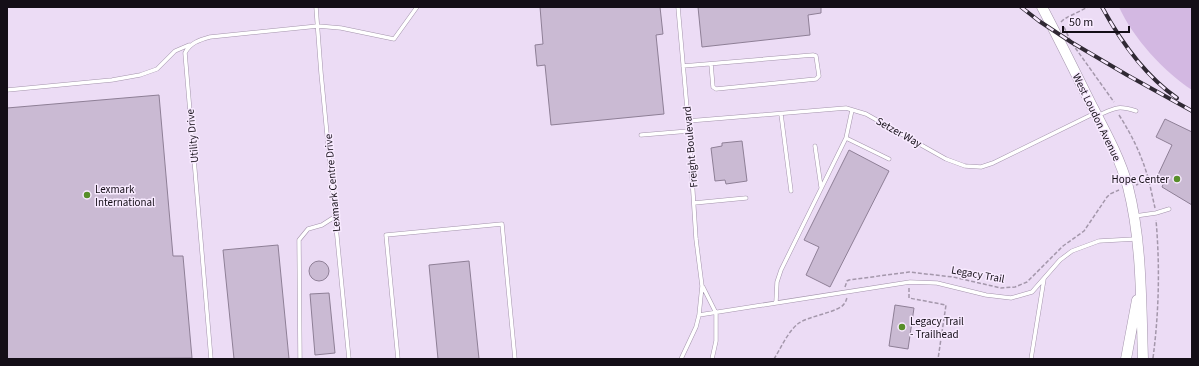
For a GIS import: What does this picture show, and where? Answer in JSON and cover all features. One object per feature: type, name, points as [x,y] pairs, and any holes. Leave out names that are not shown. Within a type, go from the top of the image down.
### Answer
[{"type":"main road","name":"West Loudon Avenue","points":[[1042,7],[1097,114],[1121,167],[1129,193],[1134,216],[1140,280],[1143,359]]},
{"type":"main road","name":"West Loudon Avenue","points":[[1126,359],[1140,280]]},
{"type":"lane","name":"Lexmark Centre Drive","points":[[316,7],[349,359]]},
{"type":"lane","points":[[7,90],[112,80],[140,75],[157,69],[175,51],[200,39],[210,37],[318,26],[342,28],[394,38],[417,7]]},
{"type":"lane","name":"Freight Boulevard","points":[[678,7],[689,131],[696,239],[702,286],[699,315],[696,327],[681,359]]},
{"type":"lane","name":"Utility Drive","points":[[193,43],[185,53],[211,359]]},
{"type":"lane","points":[[683,66],[813,54],[816,56],[819,76],[816,79],[716,90],[712,87],[711,64]]},
{"type":"lane","points":[[1116,108],[1124,107],[1136,111]]},
{"type":"lane","name":"Setzer Way","points":[[688,122],[846,108],[866,114],[946,159],[965,166],[981,167],[993,163],[1097,114],[1116,108]]},
{"type":"lane","points":[[776,302],[777,282],[781,270],[846,138],[852,110]]},
{"type":"lane","points":[[781,114],[790,191]]},
{"type":"lane","points":[[641,135],[689,131]]},
{"type":"lane","points":[[846,138],[890,160]]},
{"type":"lane","points":[[815,146],[821,188]]},
{"type":"lane","points":[[694,203],[746,198]]},
{"type":"lane","points":[[1134,216],[1156,213],[1169,209]]},
{"type":"lane","points":[[300,359],[299,240],[308,229],[322,225],[336,216]]},
{"type":"lane","points":[[398,359],[386,235],[502,224],[515,359]]},
{"type":"lane","points":[[699,315],[910,282],[937,283],[986,295],[1011,298],[1032,292],[1060,260],[1072,251],[1099,241],[1136,239]]},
{"type":"lane","points":[[1031,359],[1045,278]]},
{"type":"lane","name":"Freight Boulevard","points":[[702,286],[716,313],[716,341],[712,359]]},
{"type":"path","points":[[1088,7],[1061,22],[1072,42],[1115,103],[1116,108],[1133,136],[1149,181],[1156,213],[1159,286],[1153,359]]},
{"type":"path","points":[[1133,186],[1149,181]]},
{"type":"path","name":"Legacy Trail","points":[[844,287],[847,280],[909,272],[953,277],[1001,288],[1015,287],[1027,282],[1063,246],[1084,230],[1106,197],[1122,189]]},
{"type":"path","points":[[909,272],[909,298],[946,305],[938,359]]},
{"type":"path","points":[[774,359],[788,335],[798,323],[813,316],[839,308],[844,304],[846,298]]},
{"type":"shaded area","points":[[1119,7],[1192,7],[1192,90],[1181,83],[1150,53],[1132,31]]},
{"type":"building","points":[[540,7],[660,7],[663,34],[656,35],[664,114],[551,125],[545,65],[537,66],[535,45],[543,44]]},
{"type":"building","points":[[698,7],[821,7],[821,13],[808,15],[810,35],[702,47]]},
{"type":"building","name":"Lexmark International","points":[[159,95],[173,256],[183,256],[192,358],[7,359],[7,108]]},
{"type":"building","points":[[1165,119],[1192,132],[1192,205],[1162,187],[1165,180],[1157,177],[1172,145],[1156,137]]},
{"type":"building","points":[[742,141],[747,181],[726,184],[725,180],[715,181],[711,148],[722,146],[722,143]]},
{"type":"building","points":[[849,150],[889,171],[830,287],[806,275],[819,247],[804,240]]},
{"type":"building","points":[[278,245],[289,359],[234,359],[223,250]]},
{"type":"building","points":[[319,261],[326,264],[329,271],[326,278],[319,281],[312,278],[309,271],[312,264]]},
{"type":"building","points":[[469,261],[479,359],[438,359],[429,265]]},
{"type":"building","points":[[329,293],[335,353],[315,355],[310,294]]},
{"type":"building","name":"Legacy Trail - Trailhead","points":[[895,305],[914,308],[908,349],[889,346]]},
{"type":"railway","points":[[1021,7],[1071,42],[1192,111]]},
{"type":"railway","points":[[1102,7],[1117,33],[1134,57],[1154,79],[1177,98]]},
{"type":"place","name":"Hope Center","points":[[1177,179]]},
{"type":"place","name":"Lexmark International","points":[[87,195]]},
{"type":"place","name":"Legacy Trail - Trailhead","points":[[902,327]]}]
